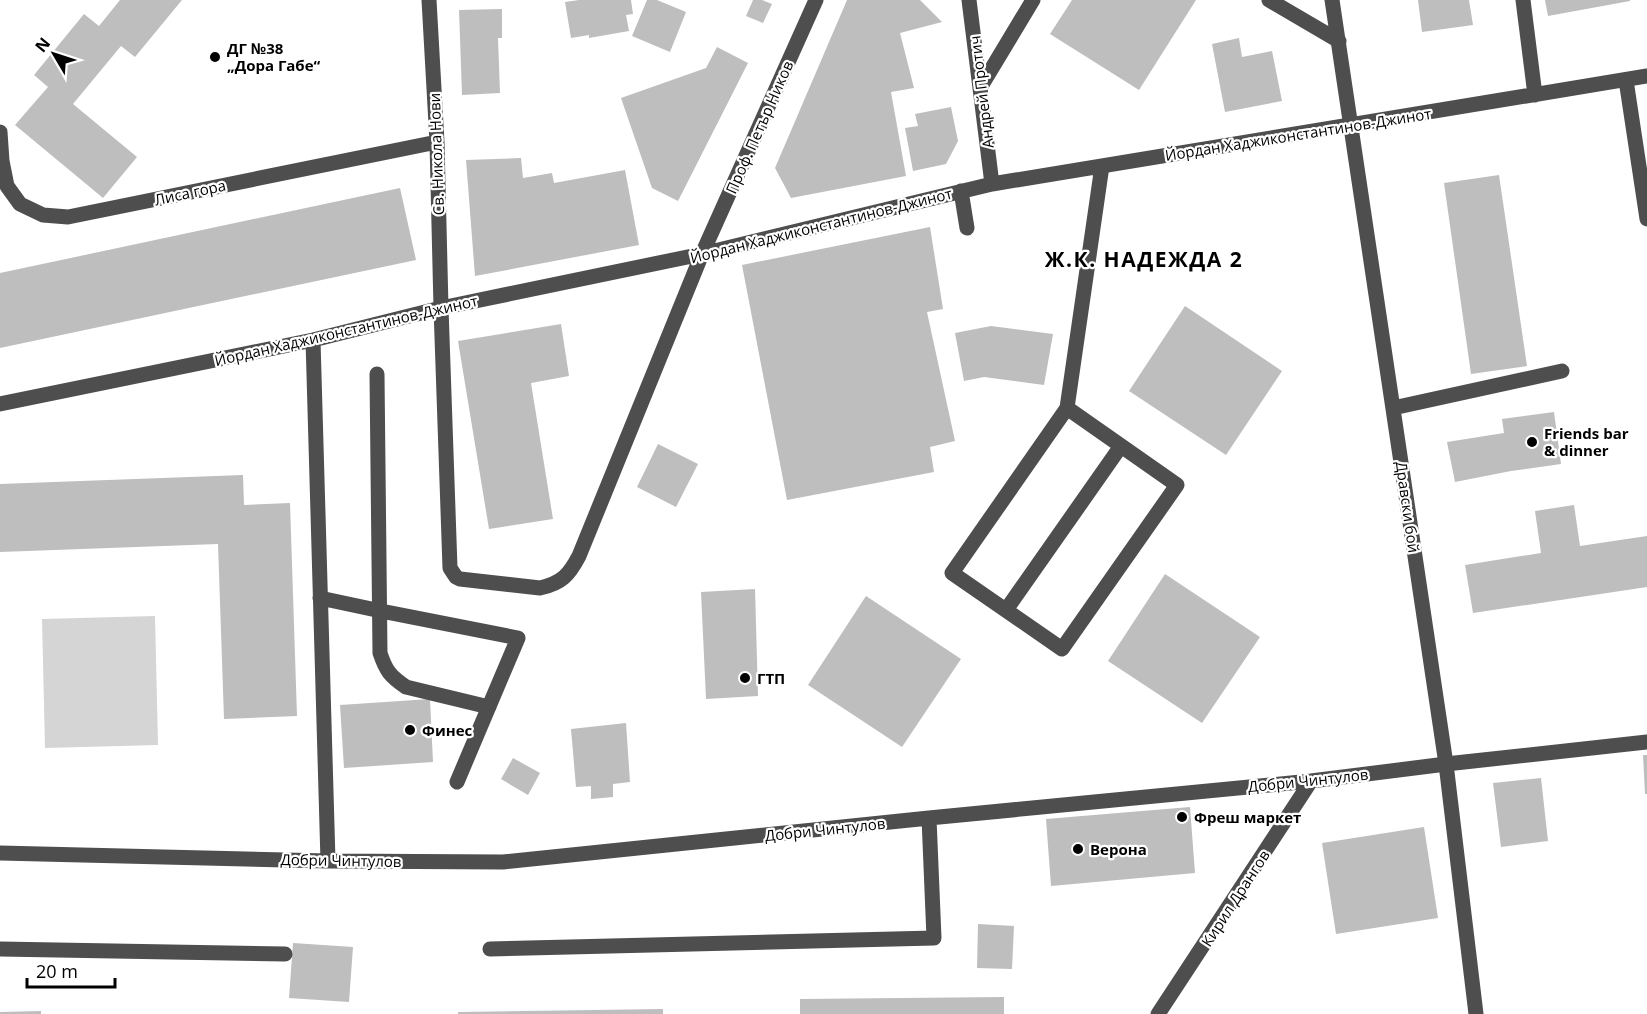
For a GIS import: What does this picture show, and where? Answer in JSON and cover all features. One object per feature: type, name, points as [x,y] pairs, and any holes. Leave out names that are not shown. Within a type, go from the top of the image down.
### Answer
[{"type":"street","name":"Св. Никола Нови","points":[[429,0],[437,142],[441,308]]},
{"type":"street","name":"Проф. Петър Ников","points":[[441,308],[451,571],[460,579],[540,588],[551,586],[570,573],[579,556],[702,254],[816,0]]},
{"type":"street","name":"Андрей Протич","points":[[969,0],[992,184]]},
{"type":"street","points":[[980,88],[1034,0]]},
{"type":"street","points":[[1269,0],[1339,41]]},
{"type":"street","name":"Дравски бой","points":[[1332,0],[1446,764],[1476,1014]]},
{"type":"street","points":[[1523,0],[1535,95]]},
{"type":"street","name":"Йордан Хаджиконстантинов-Джинот","points":[[0,404],[313,340],[441,308],[702,254],[992,184],[1647,76]]},
{"type":"street","points":[[1626,80],[1647,219]]},
{"type":"street","name":"Лиса гора","points":[[0,132],[7,186],[20,204],[43,215],[68,217],[437,142]]},
{"type":"street","points":[[1067,408],[1177,485],[1062,649],[952,573],[1067,408],[1102,166]]},
{"type":"street","points":[[961,191],[967,228]]},
{"type":"street","points":[[313,340],[328,861]]},
{"type":"street","points":[[1394,408],[1562,371]]},
{"type":"street","points":[[377,374],[380,653],[385,669],[406,687],[489,707]]},
{"type":"street","points":[[1006,610],[1121,446]]},
{"type":"street","points":[[320,597],[518,638],[458,782]]},
{"type":"street","name":"Добри Чинтулов","points":[[0,853],[328,861],[503,862],[1311,781],[1647,742]]},
{"type":"street","name":"Кирил Дрангов","points":[[1158,1014],[1311,781]]},
{"type":"street","points":[[490,950],[934,938],[929,818]]},
{"type":"street","points":[[0,949],[285,954]]},
{"type":"shaded area","points":[[155,616],[158,745],[45,748],[42,619]]},
{"type":"building","points":[[120,0],[182,0],[135,57],[121,46],[73,104],[137,157],[103,198],[15,125],[48,87],[34,75],[84,14],[99,26]]},
{"type":"building","points":[[631,0],[633,14],[626,15],[629,31],[589,38],[589,35],[571,38],[565,2]]},
{"type":"building","points":[[647,0],[657,0],[686,12],[670,52],[632,36]]},
{"type":"building","points":[[753,0],[762,0],[772,4],[763,23],[746,16]]},
{"type":"building","points":[[847,0],[920,0],[942,22],[900,33],[914,88],[891,92],[906,176],[791,198],[775,168]]},
{"type":"building","points":[[1072,0],[1196,0],[1139,90],[1050,34]]},
{"type":"building","points":[[1418,0],[1469,0],[1473,25],[1422,32]]},
{"type":"building","points":[[1545,0],[1630,0],[1630,1],[1548,16]]},
{"type":"building","points":[[502,9],[502,38],[498,38],[500,93],[462,95],[459,10]]},
{"type":"building","points":[[1239,38],[1242,57],[1272,51],[1282,101],[1225,112],[1212,44]]},
{"type":"building","points":[[717,47],[748,63],[678,201],[652,188],[621,98],[706,68]]},
{"type":"building","points":[[951,107],[958,141],[946,164],[913,171],[905,128],[918,126],[915,114]]},
{"type":"building","points":[[521,158],[523,178],[552,173],[554,183],[625,170],[639,245],[475,276],[466,160]]},
{"type":"building","points":[[1499,175],[1527,366],[1471,374],[1444,183]]},
{"type":"building","points":[[400,188],[416,260],[0,348],[0,273]]},
{"type":"building","points":[[930,227],[943,309],[927,312],[955,441],[930,447],[934,472],[787,500],[742,265]]},
{"type":"building","points":[[1185,306],[1282,371],[1226,455],[1129,391]]},
{"type":"building","points":[[561,324],[569,376],[531,383],[553,519],[489,529],[458,341]]},
{"type":"building","points":[[991,326],[1053,334],[1044,385],[984,377],[964,381],[955,333]]},
{"type":"building","points":[[1554,412],[1561,464],[1455,482],[1447,442],[1504,433],[1502,419]]},
{"type":"building","points":[[658,444],[698,464],[676,507],[637,487]]},
{"type":"building","points":[[243,475],[244,505],[290,503],[297,716],[224,719],[218,544],[0,552],[0,484]]},
{"type":"building","points":[[1574,505],[1580,546],[1647,536],[1647,587],[1473,613],[1465,565],[1541,553],[1535,511]]},
{"type":"building","points":[[1165,574],[1260,637],[1202,723],[1108,661]]},
{"type":"building","points":[[755,589],[758,696],[706,699],[701,592]]},
{"type":"building","points":[[866,596],[961,659],[902,747],[808,685]]},
{"type":"building","points":[[430,699],[433,762],[344,768],[340,705]]},
{"type":"building","points":[[626,723],[630,782],[613,784],[613,797],[591,799],[591,786],[576,787],[571,729]]},
{"type":"building","points":[[1643,755],[1647,755],[1647,794],[1645,794]]},
{"type":"building","points":[[513,758],[540,773],[528,795],[501,779]]},
{"type":"building","points":[[1541,778],[1548,841],[1501,847],[1493,783]]},
{"type":"building","points":[[1190,807],[1195,873],[1051,886],[1046,819]]},
{"type":"building","points":[[1424,827],[1438,918],[1336,934],[1322,843]]},
{"type":"building","points":[[978,924],[1014,926],[1012,969],[977,968]]},
{"type":"building","points":[[293,943],[353,947],[349,1002],[289,998]]},
{"type":"building","points":[[1004,997],[1004,1014],[800,1014],[800,999]]},
{"type":"building","points":[[663,1009],[663,1014],[458,1014],[458,1012]]},
{"type":"building","points":[[41,1011],[41,1014],[0,1014],[0,1012]]},
{"type":"place","name":"ДГ №38 „Дора Габе“","points":[[215,57]]},
{"type":"place","name":"Friends bar & dinner","points":[[1532,442]]},
{"type":"place","name":"ГТП","points":[[745,678]]},
{"type":"place","name":"Финес","points":[[410,730]]},
{"type":"place","name":"Фреш маркет","points":[[1182,817]]},
{"type":"place","name":"Верона","points":[[1078,849]]},
{"type":"district","name":"Ж.К. НАДЕЖДА 2","points":[[1144,259]]}]
